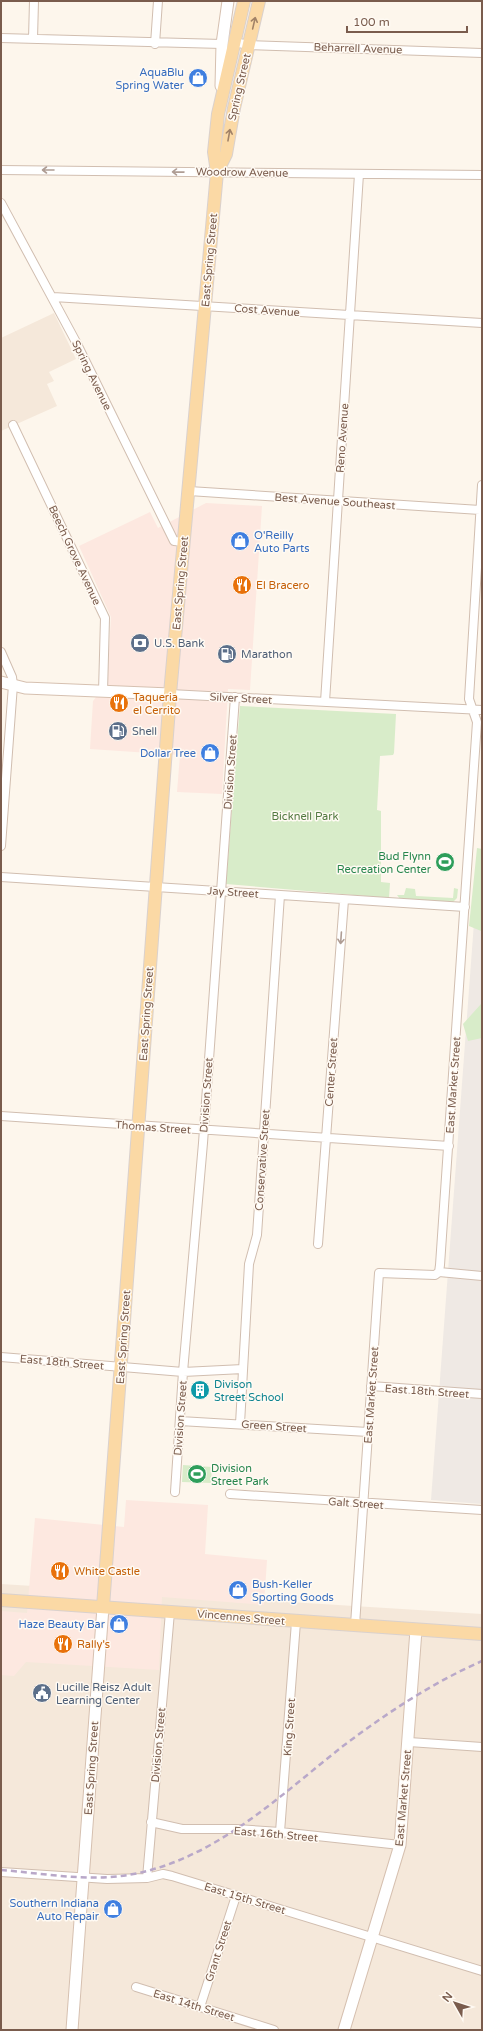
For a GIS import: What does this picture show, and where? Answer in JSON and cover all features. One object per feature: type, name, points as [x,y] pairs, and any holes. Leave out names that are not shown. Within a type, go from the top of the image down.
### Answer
[{"type":"main road","points":[[221,96],[222,44],[228,1]]},
{"type":"main road","name":"East Spring Street","points":[[72,2030],[104,1607],[155,886],[170,694],[217,172],[214,152],[221,96],[244,1]]},
{"type":"main road","name":"Spring Street","points":[[217,172],[226,154],[234,108],[259,1]]},
{"type":"main road","name":"Silver Street","points":[[1,682],[24,688],[170,694]]},
{"type":"main road","name":"Vincennes Street","points":[[1,1600],[482,1634]]},
{"type":"main road","name":"East Market Street","points":[[344,2030],[400,1845],[409,1742],[416,1630]]},
{"type":"street","points":[[33,39],[34,1]]},
{"type":"street","points":[[155,44],[158,1]]},
{"type":"street","points":[[1,38],[155,44],[222,44]]},
{"type":"street","name":"Beharrell Avenue","points":[[234,42],[249,44],[482,52]]},
{"type":"street","name":"Woodrow Avenue","points":[[1,170],[482,175]]},
{"type":"street","name":"Reno Avenue","points":[[325,702],[359,174]]},
{"type":"street","name":"Spring Avenue","points":[[1,203],[53,296],[173,540],[184,542]]},
{"type":"street","name":"Cost Avenue","points":[[53,296],[482,324]]},
{"type":"street","name":"Beech Grove Avenue","points":[[13,425],[105,618],[103,692]]},
{"type":"street","name":"East Market Street","points":[[355,1625],[379,1272],[426,1276],[439,1272],[466,907],[477,722],[469,699],[482,485]]},
{"type":"street","name":"Best Avenue Southeast","points":[[189,491],[480,510]]},
{"type":"street","points":[[1,652],[12,677],[13,685],[1,846]]},
{"type":"street","name":"Silver Street","points":[[170,694],[482,710]]},
{"type":"street","name":"Division Street","points":[[176,1492],[183,1372],[204,1131],[235,697]]},
{"type":"street","name":"Jay Street","points":[[1,877],[466,907]]},
{"type":"street","name":"Conservative Street","points":[[240,1424],[249,1264],[257,1235],[280,895]]},
{"type":"street","name":"Center Street","points":[[318,1244],[344,900]]},
{"type":"street","name":"Thomas Street","points":[[1,1116],[138,1127],[327,1137],[449,1146]]},
{"type":"street","points":[[439,1272],[482,1276]]},
{"type":"street","name":"East 18th Street","points":[[1,1357],[183,1372],[243,1369]]},
{"type":"street","name":"East 18th Street","points":[[371,1386],[482,1394]]},
{"type":"street","name":"Green Street","points":[[180,1421],[368,1432]]},
{"type":"street","name":"Galt Street","points":[[230,1494],[363,1504],[482,1510]]},
{"type":"street","name":"Division Street","points":[[147,1878],[170,1612]]},
{"type":"street","name":"King Street","points":[[280,1832],[296,1622]]},
{"type":"street","points":[[409,1742],[482,1747]]},
{"type":"street","name":"East 16th Street","points":[[151,1822],[182,1829],[280,1832],[400,1845]]},
{"type":"street","name":"East 15th Street","points":[[1,1872],[83,1878],[147,1878],[167,1875],[482,1971]]},
{"type":"street","name":"Grant Street","points":[[200,2007],[236,1896]]},
{"type":"street","name":"East 14th Street","points":[[136,1987],[274,2030]]},
{"type":"shaded area","points":[[54,313],[76,359],[49,372],[54,381],[47,384],[57,406],[1,431],[1,338]]},
{"type":"shaded area","points":[[206,503],[262,506],[250,690],[228,689],[222,794],[177,792],[180,755],[90,749],[93,701],[107,683],[111,617],[79,546],[150,512],[158,528]]},
{"type":"shaded area","points":[[475,909],[482,909],[482,1504],[431,1500]]},
{"type":"shaded area","points":[[126,1500],[208,1505],[205,1554],[267,1560],[264,1605],[162,1597],[159,1670],[26,1662],[14,1676],[1,1675],[1,1611],[27,1613],[35,1518],[124,1527]]},
{"type":"shaded area","points":[[1,1584],[482,1614],[482,2030],[1,2030]]},
{"type":"green space","name":"Bicknell Park","points":[[240,706],[396,714],[394,753],[393,755],[380,756],[377,810],[381,811],[381,882],[390,883],[389,898],[226,884]]},
{"type":"green space","points":[[477,848],[482,849],[481,931],[469,926]]},
{"type":"green space","points":[[406,888],[415,889],[416,896],[453,898],[454,888],[458,889],[457,898],[452,903],[400,899],[397,895],[404,895]]},
{"type":"green space","points":[[482,988],[482,1038],[468,1041],[463,1024],[481,1004]]},
{"type":"green space","name":"Division Street Park","points":[[183,1465],[212,1467],[211,1483],[182,1482]]},
{"type":"railway","points":[[1,1870],[65,1876],[98,1878],[113,1877],[159,1868],[188,1856],[216,1842],[243,1825],[343,1746],[393,1710],[445,1679],[482,1661]]},
{"type":"place","name":"AquaBlu Spring Water","points":[[198,78]]},
{"type":"place","name":"O'Reilly Auto Parts","points":[[240,541]]},
{"type":"place","name":"El Bracero","points":[[242,585]]},
{"type":"place","name":"U.S. Bank","points":[[140,643]]},
{"type":"place","name":"Marathon","points":[[227,654]]},
{"type":"place","name":"Taqueria el Cerrito","points":[[119,703]]},
{"type":"place","name":"Shell","points":[[118,731]]},
{"type":"place","name":"Dollar Tree","points":[[210,753]]},
{"type":"place","name":"Bud Flynn Recreation Center","points":[[445,862]]},
{"type":"place","name":"Divison Street School","points":[[200,1390]]},
{"type":"place","name":"Division Street Park","points":[[197,1474]]},
{"type":"place","name":"White Castle","points":[[60,1571]]},
{"type":"place","name":"Bush-Keller Sporting Goods","points":[[238,1590]]},
{"type":"place","name":"Haze Beauty Bar","points":[[119,1624]]},
{"type":"place","name":"Rally's","points":[[63,1644]]},
{"type":"place","name":"Lucille Reisz Adult Learning Center","points":[[42,1693]]},
{"type":"place","name":"Southern Indiana Auto Repair","points":[[113,1909]]}]
